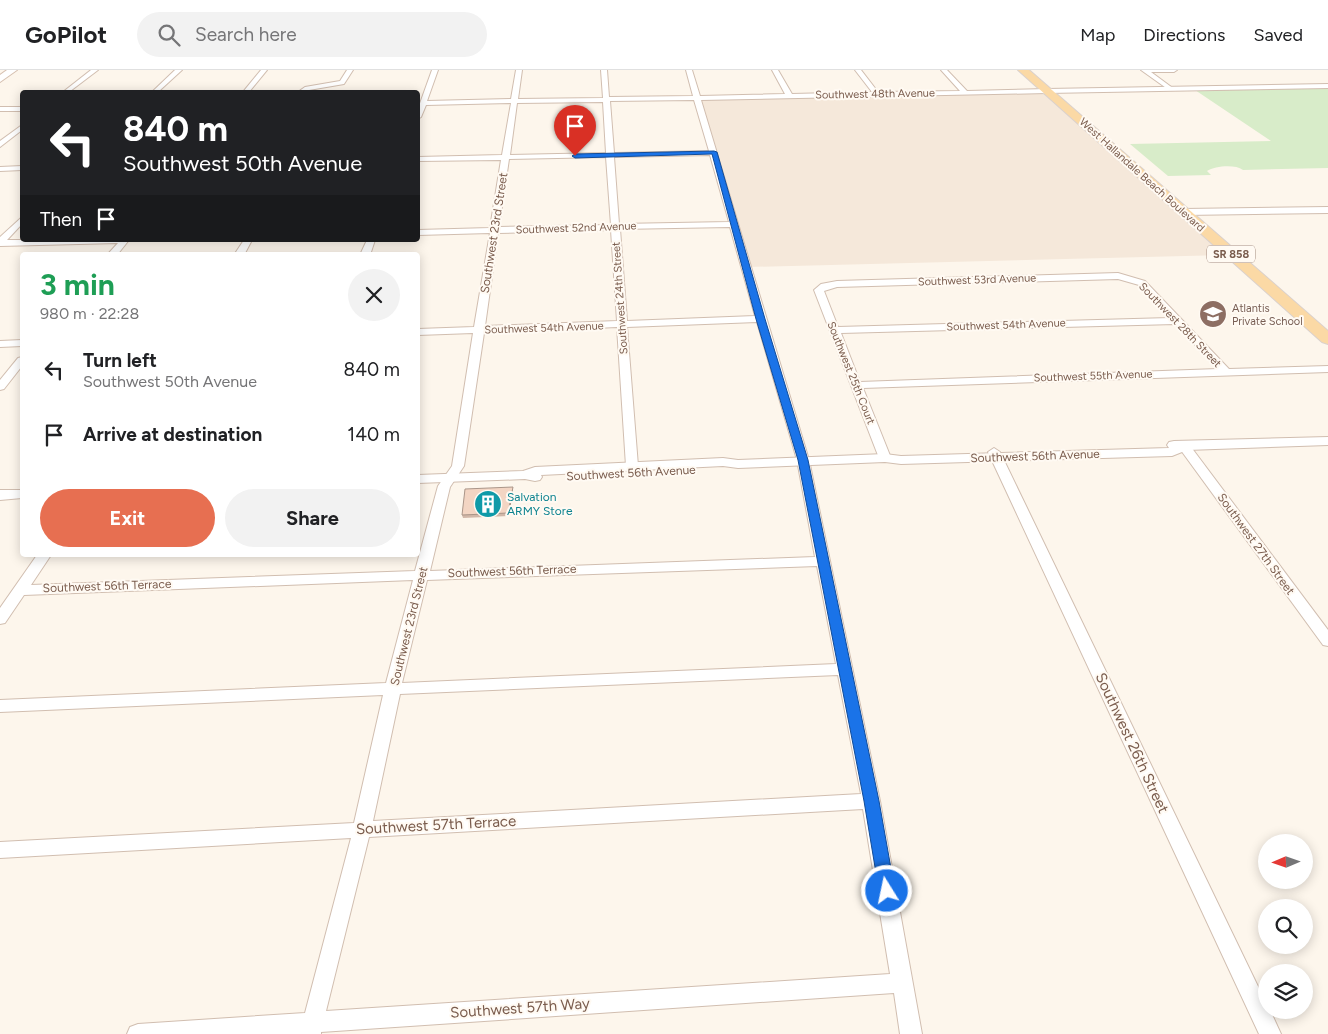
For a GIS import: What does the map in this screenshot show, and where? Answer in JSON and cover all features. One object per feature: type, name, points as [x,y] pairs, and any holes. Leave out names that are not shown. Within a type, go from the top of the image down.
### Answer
[{"type":"main road","points":[[0,77],[8,70]]},
{"type":"main road","points":[[0,77],[13,70]]},
{"type":"main road","name":"West Hallandale Beach Boulevard","points":[[1023,70],[1052,91],[1138,164],[1328,339]]},
{"type":"main road","name":"West Hallandale Beach Boulevard","points":[[1034,70],[1052,91]]},
{"type":"main road","name":"West Hallandale Beach Boulevard","points":[[1191,212],[1328,324]]},
{"type":"street","points":[[69,90],[95,70]]},
{"type":"street","points":[[157,90],[179,70]]},
{"type":"street","points":[[248,90],[264,70]]},
{"type":"street","points":[[304,90],[342,83],[350,70]]},
{"type":"street","points":[[420,111],[435,70]]},
{"type":"street","name":"Southwest 23rd Street","points":[[312,1028],[362,829],[393,688],[421,574],[444,486],[458,466],[519,70]]},
{"type":"street","name":"Southwest 24th Street","points":[[604,70],[632,466]]},
{"type":"street","points":[[689,70],[735,224],[760,319],[803,460],[871,801],[911,1034]]},
{"type":"street","points":[[775,70],[789,95]]},
{"type":"street","points":[[858,70],[876,94]]},
{"type":"street","points":[[944,70],[965,92]]},
{"type":"street","points":[[1145,70],[1174,70]]},
{"type":"street","points":[[1145,70],[1171,89]]},
{"type":"street","name":"Southwest 48th Avenue","points":[[423,103],[1328,86]]},
{"type":"street","points":[[0,111],[20,109]]},
{"type":"street","points":[[0,111],[20,112]]},
{"type":"street","points":[[0,145],[20,129]]},
{"type":"street","points":[[420,159],[714,152]]},
{"type":"street","points":[[0,169],[20,168]]},
{"type":"street","points":[[1191,212],[1328,210]]},
{"type":"street","points":[[0,243],[20,222]]},
{"type":"street","name":"Southwest 52nd Avenue","points":[[420,232],[735,224]]},
{"type":"street","points":[[0,243],[40,242]]},
{"type":"street","points":[[114,252],[122,242]]},
{"type":"street","name":"Southwest 53rd Avenue","points":[[821,288],[837,284],[1118,276],[1133,278]]},
{"type":"street","name":"Southwest 28th Street","points":[[1133,278],[1142,283],[1225,372]]},
{"type":"street","name":"Southwest 25th Court","points":[[821,288],[820,293],[885,458]]},
{"type":"street","name":"Southwest 54th Avenue","points":[[420,332],[760,319]]},
{"type":"street","name":"Southwest 54th Avenue","points":[[834,330],[1177,320]]},
{"type":"street","points":[[0,344],[20,343]]},
{"type":"street","points":[[0,388],[20,363]]},
{"type":"street","name":"Southwest 55th Avenue","points":[[857,385],[1328,369]]},
{"type":"street","name":"Southwest 56th Avenue","points":[[525,475],[535,471],[723,462],[738,464],[803,460],[885,458],[901,460],[996,454],[1172,452],[1184,446],[1328,441]]},
{"type":"street","name":"Southwest 27th Street","points":[[1184,446],[1328,641]]},
{"type":"street","name":"Southwest 26th Street","points":[[996,454],[1270,1034]]},
{"type":"street","name":"Southwest 56th Avenue","points":[[420,479],[525,475],[535,477],[725,468],[738,464]]},
{"type":"street","points":[[0,495],[20,494]]},
{"type":"street","points":[[0,619],[43,557]]},
{"type":"street","name":"Southwest 56th Terrace","points":[[20,590],[421,574],[824,561]]},
{"type":"street","points":[[0,706],[845,669]]},
{"type":"street","name":"Southwest 57th Terrace","points":[[0,850],[871,801]]},
{"type":"street","name":"Southwest 57th Way","points":[[138,1034],[312,1028],[903,983]]},
{"type":"shaded area","points":[[1044,92],[1225,255],[749,267],[700,98]]},
{"type":"green space","points":[[1328,88],[1328,168],[1243,170],[1225,166],[1207,171],[1211,175],[1168,176],[1130,144],[1271,141],[1195,90]]},
{"type":"building","name":"Salvation ARMY Store","points":[[513,487],[508,513],[462,515],[465,489]]},
{"type":"place","name":"Atlantis Private School","points":[[1213,314]]},
{"type":"place","name":"Salvation ARMY Store","points":[[488,504]]},
{"type":"route","points":[[575,156],[714,152],[760,319],[803,460],[871,801],[887,891]]}]
